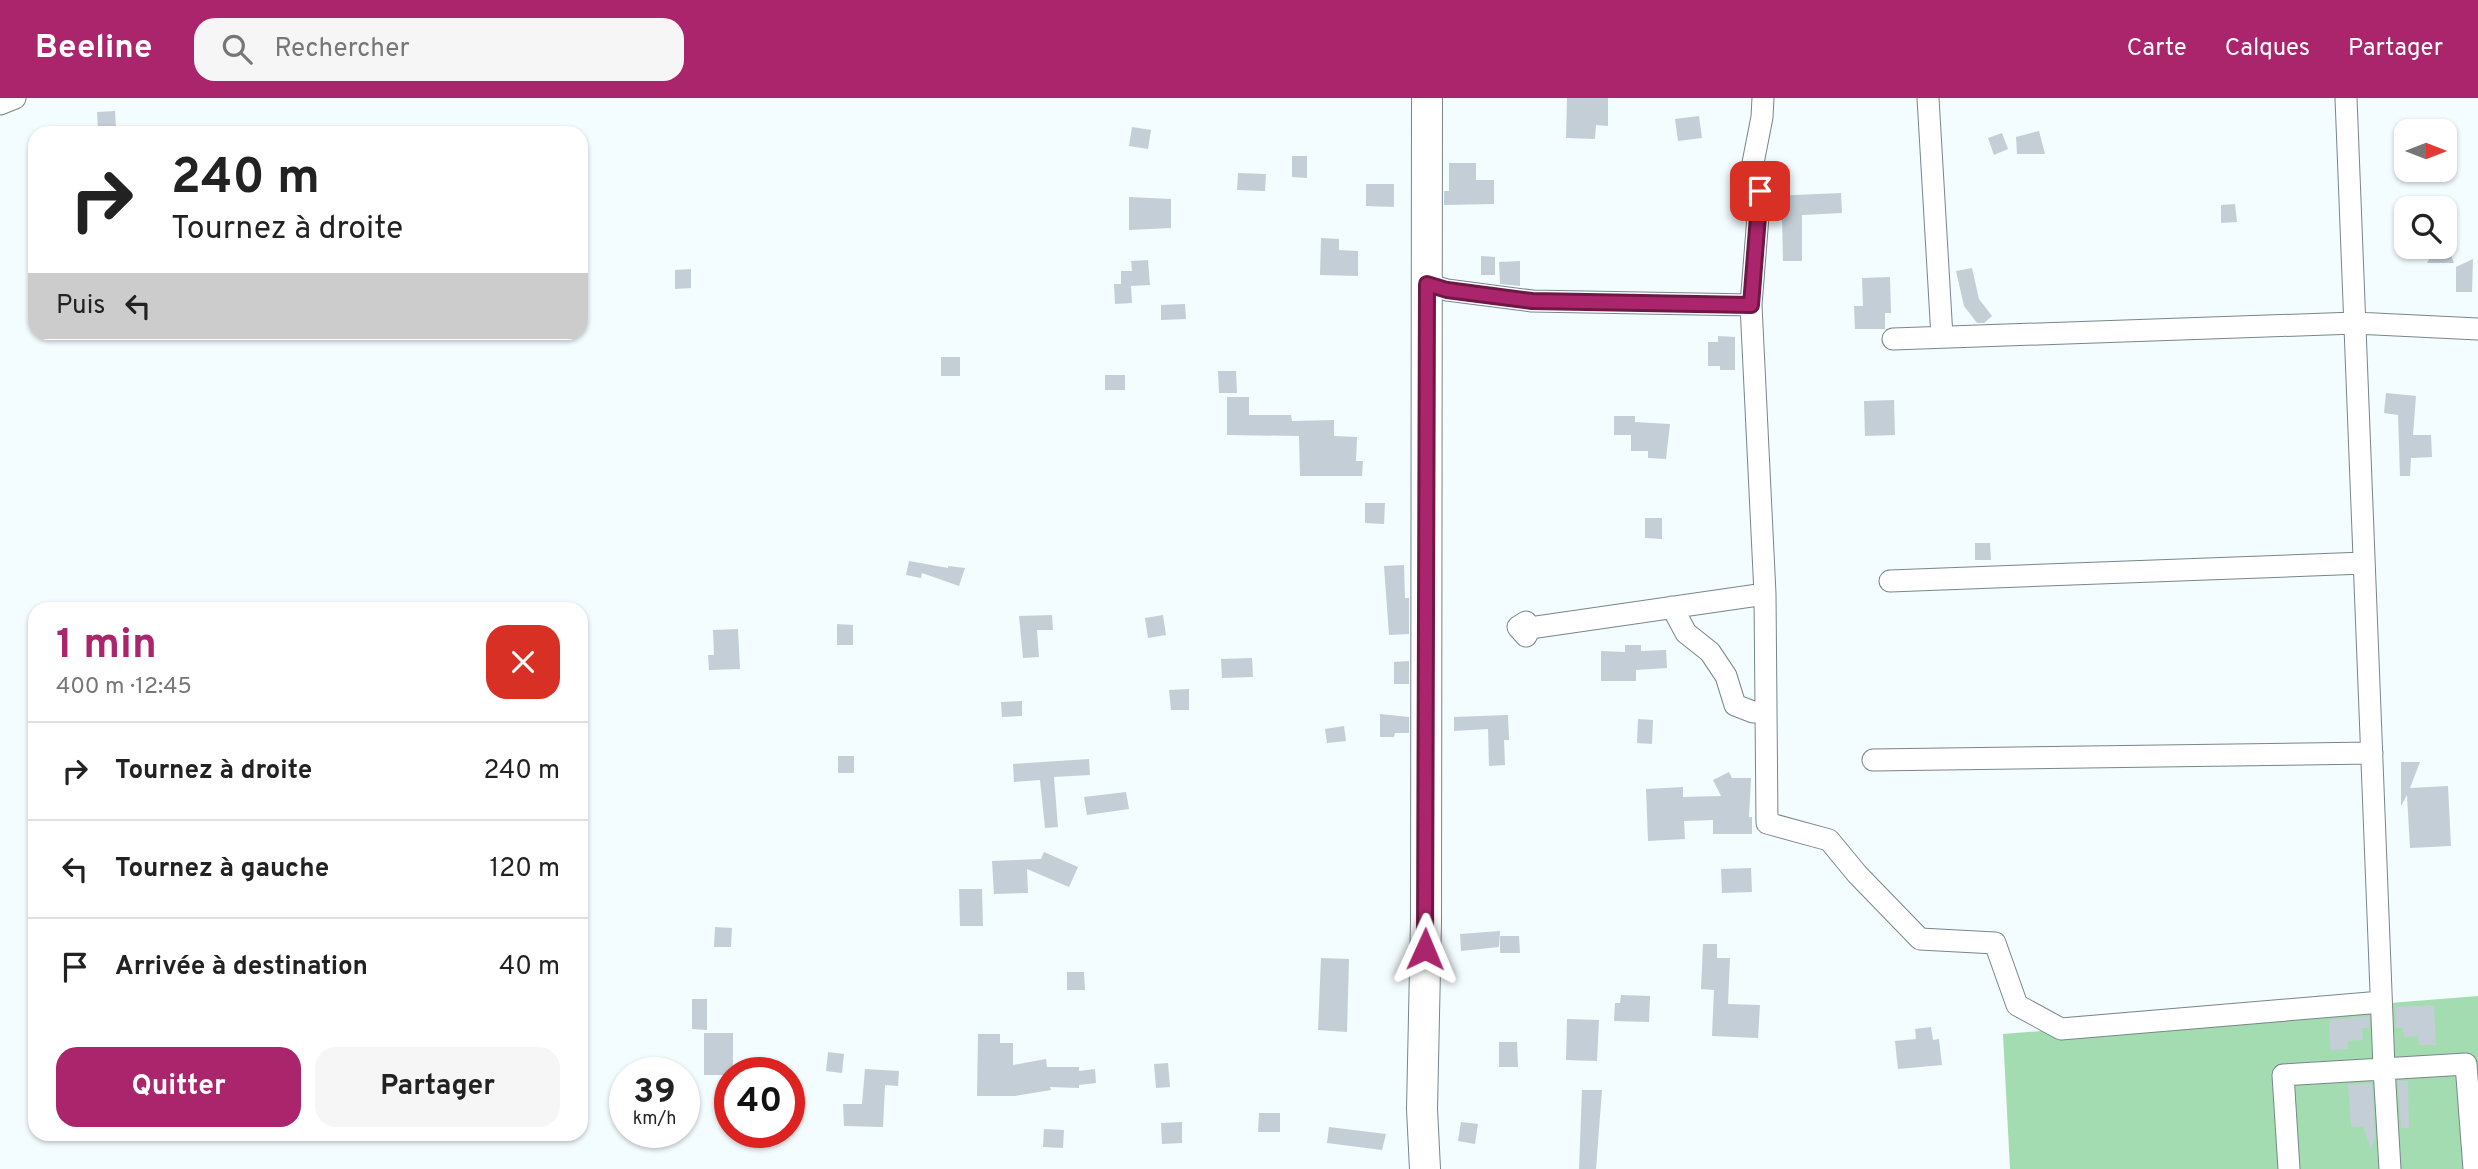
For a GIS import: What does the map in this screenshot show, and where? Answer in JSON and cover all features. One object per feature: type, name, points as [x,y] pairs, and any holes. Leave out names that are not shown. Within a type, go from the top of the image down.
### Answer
[{"type":"street","points":[[0,104],[15,98]]},
{"type":"street","points":[[1425,1169],[1422,1109],[1426,922],[1427,98]]},
{"type":"street","points":[[1763,98],[1753,163],[1760,191],[1751,305],[1765,594],[1767,823],[1829,840],[1857,874],[1920,939],[1995,943],[2017,1005],[2061,1029],[2381,1002]]},
{"type":"street","points":[[1928,98],[1942,337]]},
{"type":"street","points":[[2346,98],[2381,1002],[2390,1169]]},
{"type":"street","points":[[1427,284],[1447,290],[1532,301],[1751,305]]},
{"type":"street","points":[[1893,339],[2355,323],[2478,330]]},
{"type":"street","points":[[1890,581],[2364,563]]},
{"type":"street","points":[[1530,628],[1765,594]]},
{"type":"street","points":[[1672,607],[1686,633],[1710,653],[1726,676],[1735,705],[1753,712],[1766,712]]},
{"type":"street","points":[[1873,760],[2372,753]]},
{"type":"street","points":[[2289,1169],[2283,1075],[2466,1063],[2474,1169]]},
{"type":"green space","points":[[2478,996],[2478,1169],[2010,1169],[2003,1034]]},
{"type":"building","points":[[1567,98],[1608,98],[1608,126],[1596,125],[1595,139],[1566,138]]},
{"type":"building","points":[[115,111],[116,126],[98,126],[97,112]]},
{"type":"building","points":[[1699,116],[1702,138],[1678,141],[1675,119]]},
{"type":"building","points":[[1132,127],[1151,130],[1148,149],[1129,146]]},
{"type":"building","points":[[2039,131],[2045,154],[2017,154],[2016,137]]},
{"type":"building","points":[[2002,133],[2008,149],[1994,155],[1988,138]]},
{"type":"building","points":[[1292,156],[1307,156],[1307,178],[1292,177]]},
{"type":"building","points":[[1449,163],[1476,163],[1476,180],[1494,180],[1494,204],[1444,205],[1444,191],[1449,191]]},
{"type":"building","points":[[1238,173],[1266,174],[1265,191],[1237,190]]},
{"type":"building","points":[[1366,184],[1394,184],[1394,207],[1366,206]]},
{"type":"building","points":[[1841,193],[1842,213],[1802,215],[1802,261],[1783,261],[1782,215],[1772,216],[1773,196]]},
{"type":"building","points":[[1129,197],[1171,199],[1171,228],[1129,230]]},
{"type":"building","points":[[2235,204],[2237,222],[2221,223],[2221,205]]},
{"type":"building","points":[[1321,238],[1339,239],[1339,250],[1358,251],[1358,276],[1320,275]]},
{"type":"building","points":[[1481,256],[1495,257],[1495,275],[1481,275]]},
{"type":"building","points":[[2429,259],[2452,259],[2454,263],[2427,263]]},
{"type":"building","points":[[2473,259],[2472,292],[2456,292],[2456,267]]},
{"type":"building","points":[[1148,260],[1150,285],[1131,286],[1132,303],[1115,304],[1114,284],[1121,284],[1121,271],[1132,271],[1131,261]]},
{"type":"building","points":[[1520,261],[1520,286],[1500,284],[1499,262]]},
{"type":"building","points":[[1972,268],[1979,299],[1992,316],[1984,323],[1977,323],[1964,306],[1956,271]]},
{"type":"building","points":[[691,269],[691,288],[675,289],[675,270]]},
{"type":"building","points":[[1890,277],[1891,313],[1885,313],[1885,329],[1855,329],[1854,306],[1863,306],[1862,278]]},
{"type":"building","points":[[1185,304],[1186,319],[1161,320],[1161,305]]},
{"type":"building","points":[[1718,336],[1735,337],[1735,370],[1720,370],[1720,366],[1708,366],[1708,342],[1718,342]]},
{"type":"building","points":[[941,357],[960,357],[960,376],[941,376]]},
{"type":"building","points":[[1218,371],[1236,371],[1237,393],[1219,393]]},
{"type":"building","points":[[1105,375],[1125,375],[1125,390],[1105,390]]},
{"type":"building","points":[[2386,393],[2416,396],[2413,435],[2431,435],[2432,457],[2411,458],[2410,476],[2400,476],[2398,415],[2384,413]]},
{"type":"building","points":[[1227,397],[1249,397],[1249,415],[1291,415],[1292,421],[1334,420],[1334,436],[1357,437],[1356,461],[1363,461],[1362,476],[1300,476],[1299,436],[1227,435]]},
{"type":"building","points":[[1894,400],[1895,435],[1865,436],[1864,401]]},
{"type":"building","points":[[1614,416],[1635,416],[1635,422],[1670,424],[1666,459],[1648,458],[1648,451],[1631,451],[1631,435],[1614,435]]},
{"type":"building","points":[[1365,503],[1385,503],[1384,524],[1365,523]]},
{"type":"building","points":[[1645,518],[1662,518],[1662,539],[1645,538]]},
{"type":"building","points":[[1975,543],[1990,543],[1991,560],[1975,560]]},
{"type":"building","points":[[909,561],[948,568],[965,568],[959,586],[922,573],[921,578],[906,575]]},
{"type":"building","points":[[1404,565],[1405,598],[1409,598],[1409,634],[1389,635],[1384,566]]},
{"type":"building","points":[[1052,615],[1053,630],[1037,630],[1039,657],[1023,658],[1019,616]]},
{"type":"building","points":[[1163,615],[1166,635],[1148,638],[1145,618]]},
{"type":"building","points":[[837,624],[853,625],[853,645],[837,645]]},
{"type":"building","points":[[738,629],[740,669],[709,670],[708,655],[714,655],[713,630]]},
{"type":"building","points":[[1625,645],[1641,645],[1641,651],[1666,650],[1667,668],[1636,670],[1636,681],[1601,681],[1601,651],[1625,652]]},
{"type":"building","points":[[1252,658],[1253,677],[1222,678],[1221,659]]},
{"type":"building","points":[[1409,661],[1409,684],[1394,684],[1394,662]]},
{"type":"building","points":[[1189,689],[1189,710],[1171,710],[1169,690]]},
{"type":"building","points":[[1022,701],[1022,716],[1002,717],[1001,702]]},
{"type":"building","points":[[1380,714],[1409,717],[1409,733],[1380,737]]},
{"type":"building","points":[[1508,715],[1509,740],[1504,740],[1505,765],[1489,766],[1488,729],[1454,731],[1454,717]]},
{"type":"building","points":[[1638,719],[1653,720],[1652,744],[1637,743]]},
{"type":"building","points":[[1344,726],[1346,741],[1327,743],[1325,729]]},
{"type":"building","points":[[838,756],[854,756],[854,773],[838,773]]},
{"type":"building","points":[[1089,759],[1090,775],[1054,777],[1058,827],[1045,828],[1040,780],[1014,782],[1013,764]]},
{"type":"building","points":[[2401,762],[2420,762],[2410,788],[2448,786],[2451,846],[2410,848],[2407,795],[2401,806]]},
{"type":"building","points":[[1729,772],[1732,778],[1751,778],[1749,817],[1752,817],[1752,834],[1713,834],[1713,820],[1684,821],[1685,839],[1648,841],[1646,789],[1683,787],[1683,797],[1721,796],[1713,780]]},
{"type":"building","points":[[1126,792],[1129,809],[1087,815],[1084,797]]},
{"type":"building","points":[[1044,852],[1078,867],[1069,887],[1027,869],[1028,893],[994,894],[992,861],[1041,859]]},
{"type":"building","points":[[1751,868],[1752,892],[1722,893],[1721,869]]},
{"type":"building","points":[[959,889],[982,889],[983,926],[960,926]]},
{"type":"building","points":[[715,927],[732,928],[731,947],[714,947]]},
{"type":"building","points":[[1500,931],[1499,947],[1461,951],[1460,934]]},
{"type":"building","points":[[1500,936],[1519,936],[1520,953],[1500,953]]},
{"type":"building","points":[[1703,944],[1717,944],[1717,958],[1730,958],[1728,1004],[1760,1005],[1758,1038],[1712,1036],[1714,990],[1701,989]]},
{"type":"building","points":[[1321,958],[1349,959],[1347,1032],[1318,1030]]},
{"type":"building","points":[[1067,972],[1084,972],[1085,990],[1067,990]]},
{"type":"building","points":[[1621,995],[1650,996],[1649,1022],[1614,1021],[1615,1003],[1620,1003]]},
{"type":"building","points":[[692,999],[707,999],[707,1030],[692,1029]]},
{"type":"building","points":[[2434,1005],[2436,1045],[2419,1045],[2418,1036],[2404,1037],[2403,1028],[2396,1028],[2395,1007]]},
{"type":"building","points":[[2369,1016],[2369,1028],[2362,1028],[2363,1040],[2348,1041],[2348,1049],[2330,1050],[2329,1020]]},
{"type":"building","points":[[1567,1019],[1599,1020],[1597,1061],[1566,1060]]},
{"type":"building","points":[[1931,1027],[1933,1040],[1939,1039],[1942,1065],[1898,1069],[1895,1041],[1916,1039],[1915,1029]]},
{"type":"building","points":[[704,1033],[733,1033],[733,1057],[714,1057],[714,1075],[704,1075]]},
{"type":"building","points":[[978,1034],[1000,1034],[1000,1043],[1013,1043],[1013,1065],[1046,1059],[1047,1067],[1079,1067],[1079,1071],[1095,1069],[1096,1083],[1079,1085],[1079,1088],[1050,1087],[1051,1090],[1015,1096],[977,1096]]},
{"type":"building","points":[[1499,1042],[1517,1042],[1518,1067],[1499,1067]]},
{"type":"building","points":[[828,1052],[844,1054],[842,1073],[826,1071]]},
{"type":"building","points":[[1168,1063],[1170,1087],[1156,1088],[1154,1064]]},
{"type":"building","points":[[865,1069],[899,1071],[898,1086],[885,1085],[883,1127],[844,1126],[843,1104],[862,1104]]},
{"type":"building","points":[[2398,1081],[2408,1081],[2409,1128],[2401,1128]]},
{"type":"building","points":[[2372,1083],[2375,1137],[2371,1150],[2363,1126],[2351,1127],[2348,1085]]},
{"type":"building","points":[[1582,1090],[1602,1090],[1596,1169],[1579,1169]]},
{"type":"building","points":[[1259,1113],[1280,1113],[1280,1132],[1258,1132]]},
{"type":"building","points":[[1182,1122],[1182,1143],[1162,1144],[1161,1123]]},
{"type":"building","points":[[1461,1122],[1478,1124],[1475,1144],[1458,1141]]},
{"type":"building","points":[[1329,1127],[1386,1134],[1382,1150],[1327,1143]]},
{"type":"building","points":[[1044,1129],[1064,1130],[1063,1148],[1043,1147]]},
{"type":"route","points":[[1425,949],[1427,284],[1447,290],[1532,301],[1751,305],[1760,191]]}]
